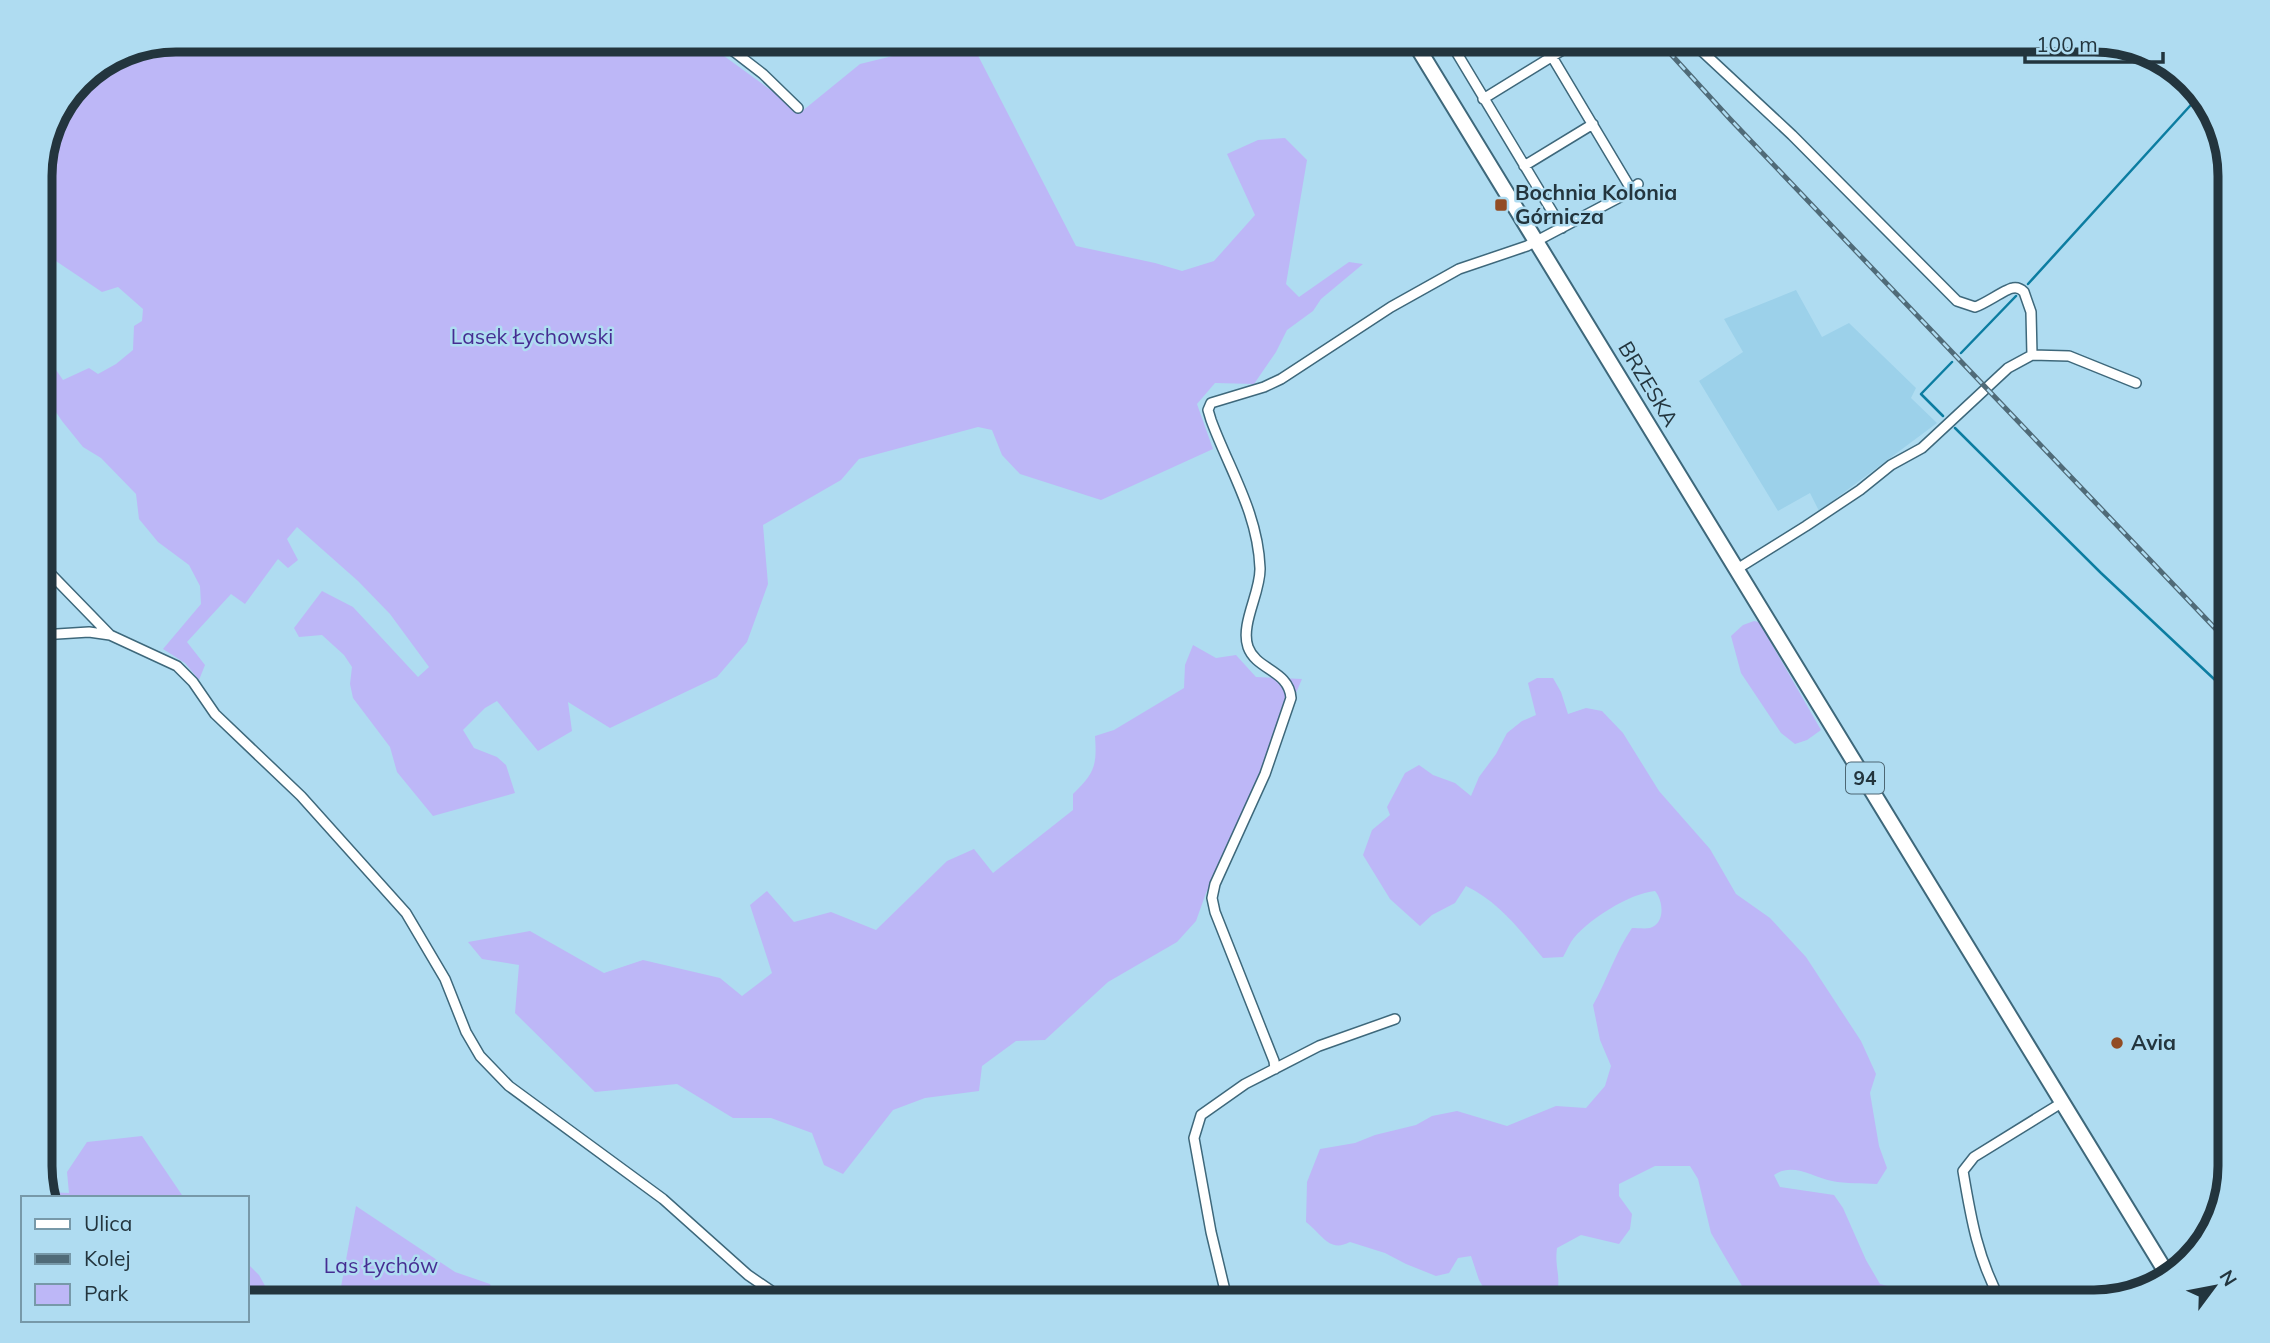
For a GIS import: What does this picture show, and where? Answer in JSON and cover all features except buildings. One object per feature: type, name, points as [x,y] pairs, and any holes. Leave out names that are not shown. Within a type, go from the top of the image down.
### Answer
[{"type":"main road","name":"BRZESKA","points":[[1420,52],[1737,569]]},
{"type":"main road","name":"94","points":[[1737,569],[2164,1269]]},
{"type":"street","points":[[735,52],[763,74],[798,108]]},
{"type":"street","points":[[1456,52],[1562,228]]},
{"type":"street","points":[[1275,1069],[1274,1060],[1215,912],[1212,898],[1214,884],[1227,853],[1265,774],[1291,698],[1282,677],[1252,655],[1248,646],[1246,633],[1261,569],[1257,543],[1244,491],[1219,440],[1208,410],[1210,403],[1218,399],[1265,387],[1281,379],[1391,307],[1459,269],[1536,241],[1622,196],[1635,186],[1550,52]]},
{"type":"street","points":[[1483,99],[1559,52]]},
{"type":"street","points":[[1703,52],[1792,135],[1957,301],[1975,307],[2012,288],[2025,292],[2031,312],[2032,355]]},
{"type":"street","points":[[1524,166],[1593,124]]},
{"type":"street","points":[[1737,569],[1860,490],[1891,465],[1922,448],[2008,368],[2032,355],[2069,356],[2136,383]]},
{"type":"street","points":[[53,576],[110,635]]},
{"type":"street","points":[[53,634],[89,632],[110,635],[177,666],[215,714],[301,796],[407,913],[445,979],[466,1032],[480,1056],[509,1086],[663,1199],[748,1275],[770,1290]]},
{"type":"street","points":[[1225,1290],[1194,1138],[1196,1125],[1207,1109],[1245,1084],[1319,1046],[1395,1019]]},
{"type":"street","points":[[1995,1290],[1973,1234],[1963,1171],[1974,1157],[2063,1102]]},
{"type":"shaded area","points":[[1796,290],[1822,337],[1849,323],[1916,388],[1911,398],[1937,423],[1819,511],[1810,493],[1778,511],[1699,381],[1743,352],[1724,319]]},
{"type":"green space","name":"Lasek Łychowski","points":[[176,52],[718,52],[801,112],[860,64],[909,52],[976,52],[1076,246],[1182,271],[1214,261],[1255,215],[1227,154],[1258,140],[1285,138],[1307,160],[1286,284],[1299,297],[1349,262],[1363,264],[1321,299],[1313,311],[1287,330],[1254,384],[1215,383],[1197,404],[1213,449],[1101,500],[1020,474],[1002,455],[992,430],[978,427],[859,459],[841,480],[763,525],[768,584],[747,642],[717,677],[610,728],[568,702],[572,731],[538,751],[497,701],[485,708],[463,730],[474,748],[497,757],[506,765],[515,793],[433,816],[397,772],[390,747],[353,698],[350,684],[352,667],[344,655],[322,635],[299,637],[294,628],[322,591],[353,607],[418,677],[429,667],[390,614],[358,581],[297,527],[287,539],[298,560],[288,568],[278,559],[245,604],[231,594],[187,642],[205,665],[199,680],[185,663],[163,649],[201,604],[200,586],[189,565],[158,542],[139,519],[136,494],[101,458],[83,447],[53,408],[53,365],[63,380],[89,368],[98,374],[133,350],[134,326],[142,321],[143,309],[118,287],[102,292],[53,259],[53,168],[57,144],[69,114],[83,95],[101,78],[137,59]]},
{"type":"green space","points":[[1759,622],[1821,730],[1807,740],[1795,744],[1781,733],[1741,673],[1731,636],[1743,625]]},
{"type":"green space","points":[[1193,645],[1216,658],[1236,655],[1256,677],[1302,679],[1196,921],[1177,942],[1108,982],[1045,1040],[1016,1041],[982,1066],[979,1091],[925,1098],[893,1110],[843,1174],[824,1165],[812,1133],[771,1118],[733,1118],[677,1084],[595,1092],[515,1013],[519,965],[482,959],[468,942],[530,931],[604,973],[643,960],[720,978],[742,996],[772,973],[750,905],[767,891],[794,922],[831,912],[876,930],[947,861],[974,849],[993,873],[1073,810],[1073,794],[1086,780],[1095,762],[1095,736],[1114,730],[1184,688],[1185,665]]},
{"type":"green space","points":[[1537,678],[1553,678],[1568,714],[1586,708],[1602,711],[1623,733],[1659,791],[1710,849],[1736,894],[1770,918],[1806,957],[1861,1041],[1876,1074],[1870,1093],[1879,1146],[1887,1168],[1877,1184],[1837,1182],[1795,1170],[1781,1171],[1774,1175],[1780,1187],[1834,1195],[1880,1284],[1903,1290],[1744,1290],[1711,1233],[1698,1179],[1690,1166],[1655,1166],[1619,1184],[1619,1196],[1632,1214],[1630,1229],[1619,1244],[1581,1235],[1557,1248],[1557,1290],[1485,1290],[1471,1256],[1458,1258],[1449,1273],[1436,1276],[1385,1253],[1350,1242],[1343,1245],[1331,1244],[1306,1222],[1307,1182],[1320,1149],[1355,1143],[1416,1125],[1432,1116],[1457,1111],[1507,1126],[1556,1106],[1586,1108],[1605,1086],[1611,1066],[1600,1040],[1593,1005],[1632,928],[1650,928],[1659,921],[1662,911],[1655,891],[1621,902],[1597,917],[1571,942],[1563,957],[1543,958],[1499,908],[1466,886],[1455,903],[1432,915],[1420,926],[1390,899],[1363,855],[1372,830],[1390,815],[1387,807],[1405,773],[1419,765],[1433,775],[1455,783],[1471,796],[1479,777],[1507,733],[1522,721],[1536,715],[1528,683]]},
{"type":"green space","points":[[142,1136],[183,1196],[56,1196],[55,1192],[69,1193],[67,1172],[87,1142]]},
{"type":"green space","name":"Las Łychów","points":[[356,1206],[455,1272],[490,1284],[493,1290],[340,1290]]},
{"type":"green space","points":[[248,1264],[259,1275],[267,1290],[248,1290]]},
{"type":"waterway","points":[[2028,284],[2193,103]]},
{"type":"waterway","points":[[1961,353],[2016,296]]},
{"type":"waterway","points":[[1943,416],[1921,394],[1952,362]]},
{"type":"waterway","points":[[1955,428],[2101,573],[2218,682]]},
{"type":"railway","points":[[1669,52],[2217,631]]},
{"type":"place","name":"Bochnia Kolonia Górnicza","points":[[1501,205]]},
{"type":"place","name":"Avia","points":[[2117,1043]]}]
